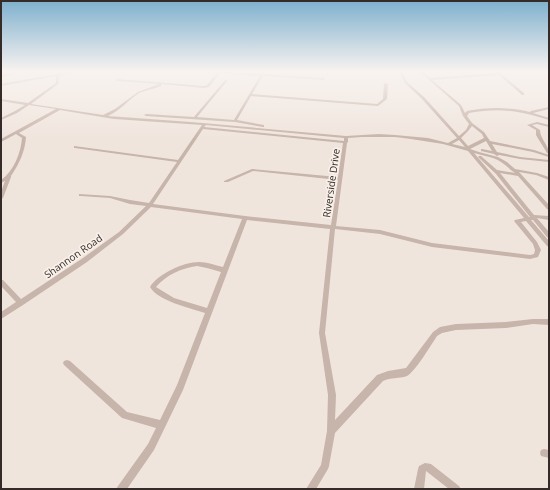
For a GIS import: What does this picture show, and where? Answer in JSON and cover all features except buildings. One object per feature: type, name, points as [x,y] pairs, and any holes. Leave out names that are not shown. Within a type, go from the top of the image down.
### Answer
[{"type":"street","points":[[1,119],[41,94]]},
{"type":"street","points":[[100,116],[110,114],[136,94]]},
{"type":"street","points":[[195,118],[215,94]]},
{"type":"street","points":[[235,121],[251,95],[378,105],[386,99],[386,94]]},
{"type":"street","points":[[419,94],[549,236]]},
{"type":"street","points":[[446,94],[460,106],[471,124],[481,130],[499,159],[513,170],[549,208]]},
{"type":"street","name":"Riverside Drive","points":[[1,100],[100,116],[203,126],[288,132],[346,140],[333,227],[322,333],[332,395],[331,431],[325,466],[311,489]]},
{"type":"street","points":[[530,112],[549,108]]},
{"type":"street","points":[[1,141],[40,121],[59,109]]},
{"type":"street","points":[[465,116],[468,112],[510,109],[530,112],[549,119]]},
{"type":"street","points":[[146,115],[235,121],[284,129],[288,132]]},
{"type":"street","points":[[549,126],[537,122],[529,125],[538,130],[538,135],[549,155]]},
{"type":"street","points":[[446,144],[460,138],[471,124]]},
{"type":"street","points":[[203,126],[346,140],[383,136],[424,139],[496,154],[549,160]]},
{"type":"street","name":"Shannon Road","points":[[1,316],[85,260],[121,233],[150,205],[203,126]]},
{"type":"street","points":[[1,198],[3,184],[10,177],[24,141],[24,137],[16,133]]},
{"type":"street","points":[[469,148],[487,141],[549,155]]},
{"type":"street","points":[[75,147],[179,161]]},
{"type":"street","points":[[469,148],[476,152],[499,159]]},
{"type":"street","points":[[476,152],[483,161],[496,171],[549,245]]},
{"type":"street","points":[[226,181],[252,170],[340,179]]},
{"type":"street","points":[[513,170],[537,174],[549,179]]},
{"type":"street","points":[[496,171],[518,175]]},
{"type":"street","points":[[81,195],[110,197],[150,205],[245,218],[380,232],[432,245],[530,257],[536,256],[538,250],[535,243],[517,222],[531,218],[549,218]]},
{"type":"street","points":[[122,489],[151,447],[180,387],[245,218]]},
{"type":"street","points":[[208,311],[172,300],[154,290],[153,287],[156,283],[168,276],[197,264],[224,270]]},
{"type":"street","points":[[1,282],[21,303]]},
{"type":"street","points":[[331,431],[380,378],[391,373],[409,372],[435,334],[440,330],[481,325],[505,325],[534,320],[549,322]]},
{"type":"street","points":[[67,363],[125,414],[162,426]]},
{"type":"street","points":[[419,489],[422,470],[425,467],[456,489]]}]
